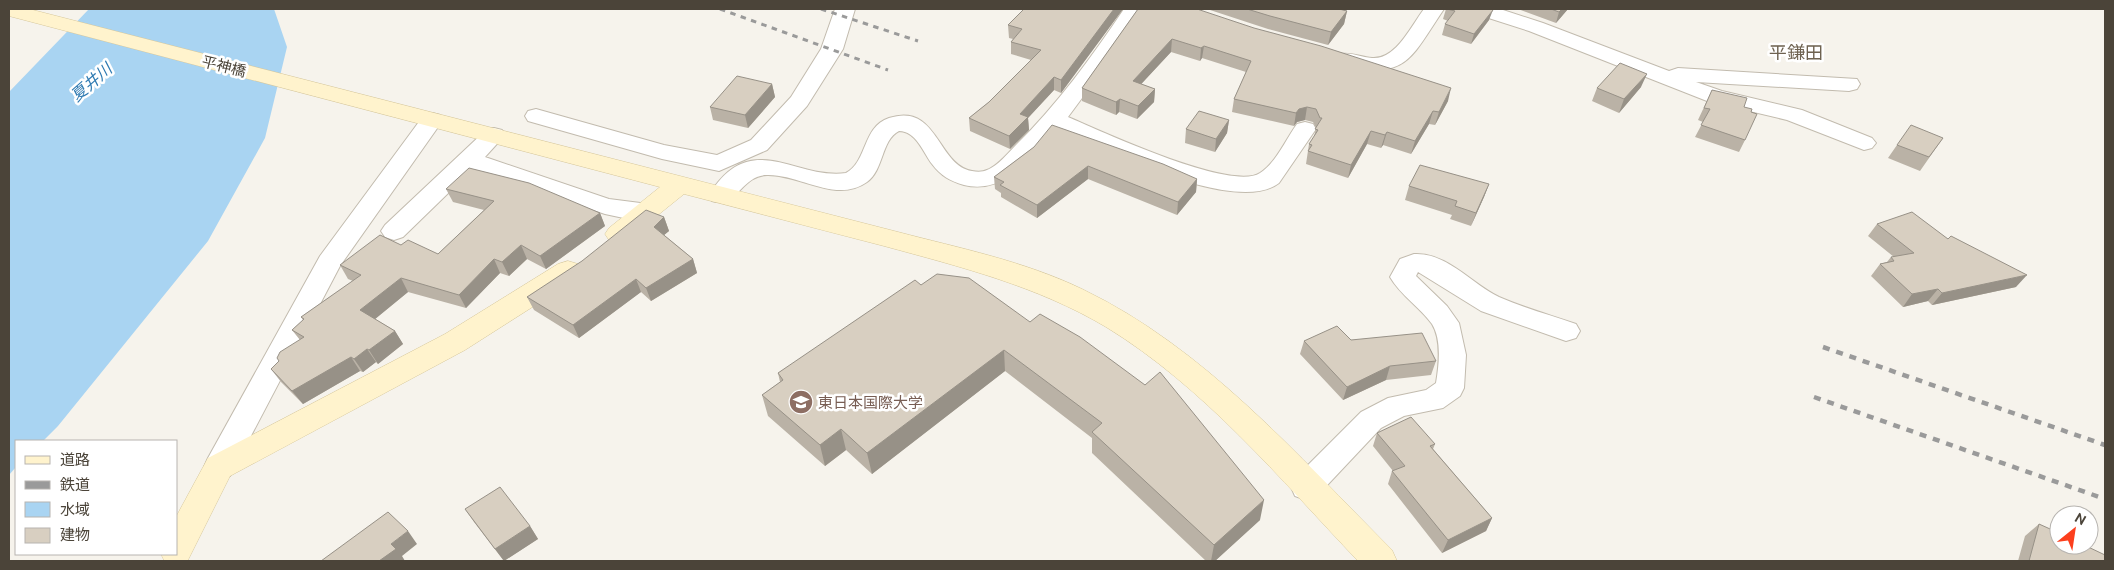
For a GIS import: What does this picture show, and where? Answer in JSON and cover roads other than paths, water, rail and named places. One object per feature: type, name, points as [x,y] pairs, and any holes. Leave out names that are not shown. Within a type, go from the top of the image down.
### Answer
[{"type":"street","points":[[536,116],[662,152],[719,163],[759,145],[799,101],[832,49],[845,9]]},
{"type":"street","points":[[721,195],[740,175],[774,166],[825,182],[854,180],[865,170],[882,132],[888,126],[897,123],[910,124],[920,130],[945,166],[962,177],[981,180],[998,175],[1030,145],[1086,81],[1134,9]]},
{"type":"street","points":[[1326,53],[1377,66],[1390,64],[1398,58],[1434,9]]},
{"type":"street","points":[[1480,9],[1536,27],[1716,96],[1794,115],[1864,143]]},
{"type":"street","name":"平神橋","points":[[18,13],[494,135],[1007,270],[1071,296],[1126,325],[1181,364],[1228,407],[1380,561]]},
{"type":"street","points":[[1652,71],[1849,84]]},
{"type":"street","points":[[178,546],[329,262],[426,118]]},
{"type":"street","points":[[1052,120],[1191,175],[1231,185],[1252,186],[1267,180],[1305,129]]},
{"type":"street","points":[[394,231],[494,135]]},
{"type":"street","points":[[639,174],[662,152]]},
{"type":"street","points":[[474,155],[473,161],[483,165],[605,206],[633,212],[647,211]]},
{"type":"street","points":[[219,467],[455,342],[594,252],[679,185]]},
{"type":"street","points":[[1306,486],[1371,420],[1398,406],[1433,400],[1450,388],[1454,362],[1445,322],[1411,289],[1403,277],[1410,265],[1415,263],[1430,266],[1481,300],[1566,331]]},
{"type":"water","name":"夏井川","points":[[89,9],[274,9],[287,47],[265,138],[208,241],[58,426],[44,440],[15,440],[15,468],[9,475],[9,92]]},
{"type":"railway","points":[[720,9],[888,70]]},
{"type":"railway","points":[[821,9],[918,41]]},
{"type":"railway","points":[[1823,347],[2105,445]]},
{"type":"railway","points":[[1814,397],[2105,499]]},
{"type":"place","name":"東日本国際大学","points":[[801,402]]},
{"type":"district","name":"平鎌田","points":[[1796,52]]}]
